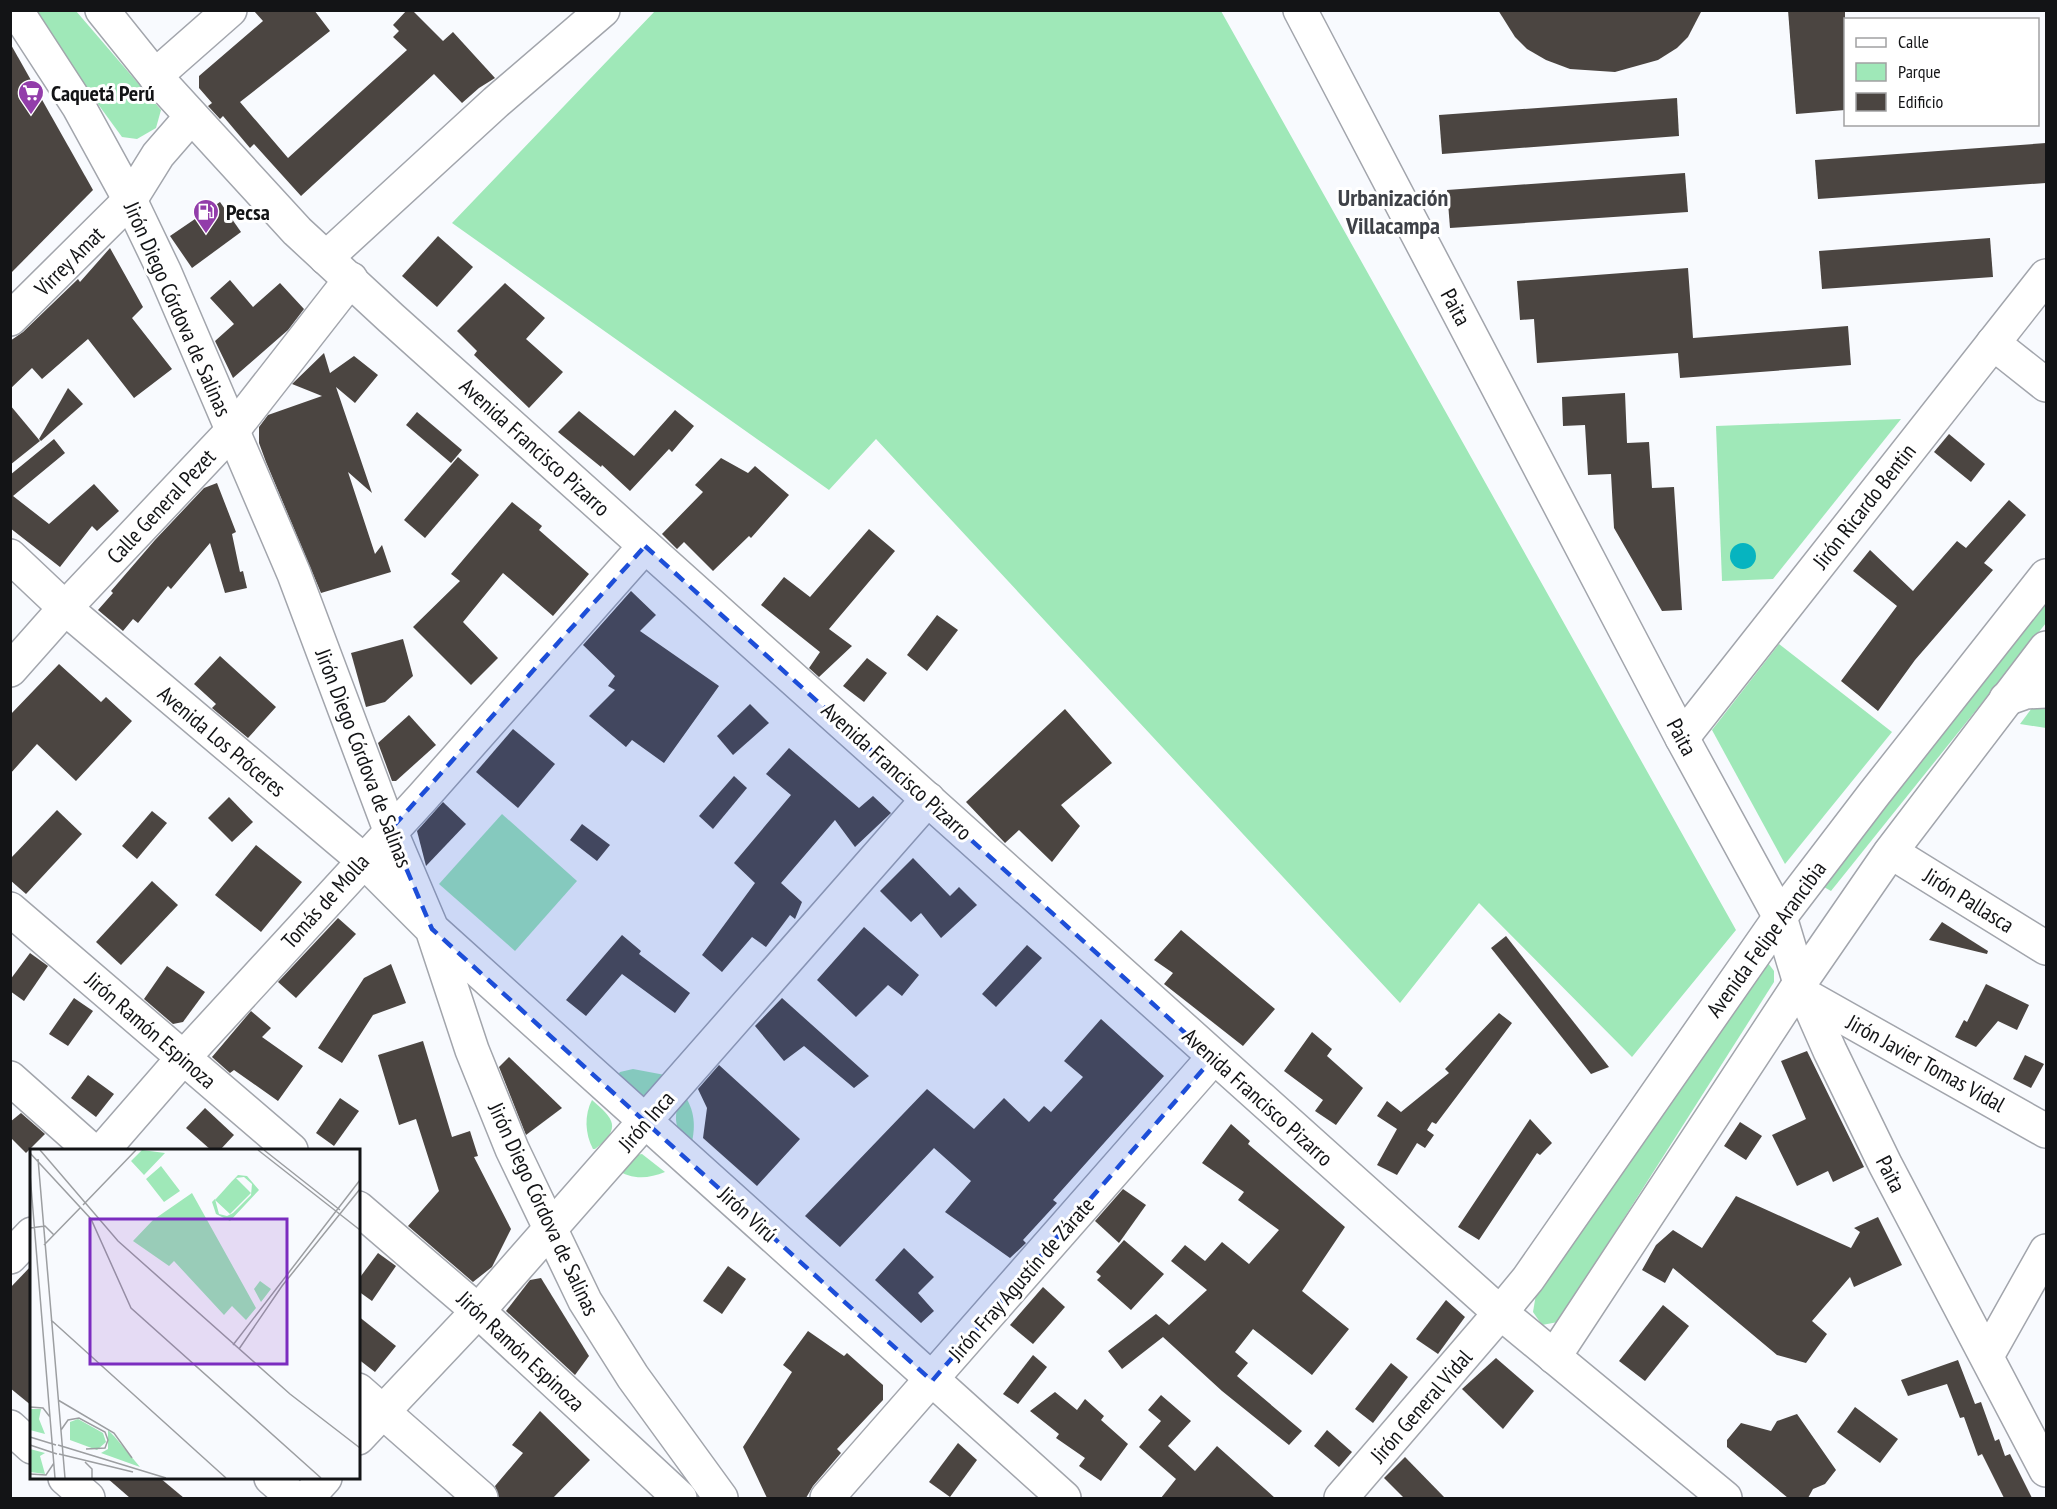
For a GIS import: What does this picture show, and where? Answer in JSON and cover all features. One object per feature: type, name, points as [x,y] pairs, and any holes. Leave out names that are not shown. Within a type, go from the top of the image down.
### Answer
[{"type":"street","name":"Jirón Diego Córdova de Salinas","points":[[16,10],[79,108],[130,200],[165,273],[294,574],[390,830],[432,929],[476,1058],[512,1149],[549,1228],[585,1301],[608,1341],[722,1498]]},
{"type":"street","name":"Avenida Francisco Pizarro","points":[[102,10],[154,76],[191,117],[297,231],[326,258],[1213,1058],[1500,1313],[1725,1498]]},
{"type":"street","points":[[154,76],[230,10]]},
{"type":"street","points":[[326,258],[496,102],[603,10]]},
{"type":"street","name":"Paita","points":[[1300,10],[1682,738],[1780,917],[1803,989],[1885,1164],[2046,1470]]},
{"type":"street","name":"Virrey Amat","points":[[10,319],[130,200],[158,155],[191,117]]},
{"type":"street","name":"Jirón Ricardo Bentin","points":[[1682,738],[2046,276]]},
{"type":"street","name":"Calle General Pezet","points":[[10,670],[65,608],[233,430],[351,279]]},
{"type":"street","points":[[1993,343],[2046,385]]},
{"type":"street","name":"Tomás de Molla","points":[[104,1149],[183,1058],[390,830],[422,798],[645,546]]},
{"type":"street","name":"Avenida Los Próceres","points":[[10,556],[65,608],[363,860],[432,929]]},
{"type":"street","name":"Avenida Felipe Arancibia","points":[[1500,1313],[1528,1279],[1780,917],[2046,576]]},
{"type":"street","points":[[1554,1358],[1803,989],[1891,852],[2046,648]]},
{"type":"street","points":[[2007,699],[2026,692],[2046,691]]},
{"type":"street","name":"Jirón Inca","points":[[360,1432],[370,1400],[478,1311],[928,799]]},
{"type":"street","name":"Jirón Pallasca","points":[[1891,852],[2046,948]]},
{"type":"street","name":"Jirón Ramón Espinoza","points":[[10,909],[290,1149]]},
{"type":"street","name":"Jirón Virú","points":[[432,929],[1064,1498]]},
{"type":"street","name":"Jirón Javier Tomas Vidal","points":[[1803,989],[2046,1131]]},
{"type":"street","name":"Jirón Fray Agustín de Zárate","points":[[827,1498],[1213,1058]]},
{"type":"street","points":[[10,1078],[90,1149]]},
{"type":"street","name":"Jirón Ramón Espinoza","points":[[360,1210],[478,1311],[680,1498]]},
{"type":"street","points":[[1987,1356],[2046,1251]]},
{"type":"street","name":"Jirón General Vidal","points":[[1341,1498],[1500,1313]]},
{"type":"street","points":[[370,1400],[481,1498]]},
{"type":"street","points":[[10,1427],[30,1444]]},
{"type":"street","points":[[66,1479],[88,1498]]},
{"type":"street","points":[[272,1479],[294,1498]]},
{"type":"street","points":[[307,1498],[324,1479]]},
{"type":"highlighted area","points":[[645,546],[1213,1058],[932,1381],[432,929],[390,830]]},
{"type":"green space","points":[[30,11],[76,11],[161,110],[156,128],[137,139],[122,137]]},
{"type":"green space","points":[[655,11],[1221,11],[1736,930],[1632,1057],[1479,903],[1400,1003],[876,439],[829,490],[452,223]]},
{"type":"green space","points":[[1901,419],[1773,579],[1722,581],[1716,426]]},
{"type":"green space","points":[[2046,596],[2046,623],[1831,891],[1824,887],[1824,877]]},
{"type":"green space","points":[[1779,644],[1892,732],[1785,864],[1712,730]]},
{"type":"green space","points":[[2041,696],[2046,698],[2046,728],[2020,724]]},
{"type":"green space","points":[[502,814],[577,881],[515,951],[439,884]]},
{"type":"green space","points":[[1765,959],[1774,971],[1774,982],[1558,1322],[1542,1325],[1533,1312],[1536,1294]]},
{"type":"green space","points":[[633,1069],[665,1075],[648,1094],[642,1096],[617,1076],[620,1072]]},
{"type":"green space","points":[[683,1093],[693,1118],[694,1132],[691,1146],[680,1134],[676,1121],[677,1107]]},
{"type":"green space","points":[[592,1100],[606,1113],[612,1124],[609,1135],[595,1149],[590,1143],[586,1124]]},
{"type":"green space","points":[[642,1154],[665,1172],[652,1176],[634,1177],[616,1169],[630,1156]]},
{"type":"water","points":[[1743,543],[1752,547],[1756,556],[1752,565],[1743,569],[1734,565],[1730,556],[1734,547]]},
{"type":"building","points":[[253,10],[314,10],[330,31],[240,102],[288,158],[407,50],[393,37],[399,31],[393,25],[407,10],[412,10],[443,41],[453,32],[495,78],[462,103],[434,74],[301,196],[254,144],[250,148],[223,116],[220,119],[208,106],[212,103],[199,88],[199,76],[263,21]]},
{"type":"building","points":[[1498,10],[1702,10],[1688,37],[1677,48],[1658,60],[1615,72],[1570,69],[1546,60],[1527,49],[1515,37]]},
{"type":"building","points":[[1788,10],[1845,10],[1844,110],[1796,114]]},
{"type":"building","name":"Caquetá Perú","points":[[10,43],[93,190],[10,274]]},
{"type":"building","points":[[1677,98],[1679,136],[1442,154],[1439,115]]},
{"type":"building","points":[[2046,143],[2046,183],[1818,199],[1815,160]]},
{"type":"building","points":[[1685,173],[1688,212],[1450,228],[1447,190]]},
{"type":"building","name":"Pecsa","points":[[220,202],[241,232],[192,268],[170,236]]},
{"type":"building","points":[[438,236],[473,267],[437,307],[402,276]]},
{"type":"building","points":[[1990,238],[1993,277],[1822,289],[1819,251]]},
{"type":"building","points":[[110,248],[143,307],[132,318],[172,369],[134,398],[88,339],[42,379],[32,368],[10,389],[10,341],[23,332],[78,279],[80,282]]},
{"type":"building","points":[[1688,268],[1693,338],[1848,326],[1851,365],[1680,378],[1678,353],[1537,363],[1534,319],[1520,320],[1517,281]]},
{"type":"building","points":[[230,280],[253,307],[280,283],[304,309],[288,330],[233,378],[215,341],[234,324],[210,298]]},
{"type":"building","points":[[505,283],[545,318],[526,339],[563,372],[529,408],[474,355],[477,351],[457,331]]},
{"type":"building","points":[[324,353],[330,373],[354,356],[378,375],[355,403],[336,387],[372,493],[348,472],[375,554],[382,545],[391,572],[321,593],[266,462],[259,443],[259,427],[268,415],[322,396],[292,384]]},
{"type":"building","points":[[68,388],[83,404],[41,441],[39,439]]},
{"type":"building","points":[[1625,393],[1627,443],[1649,442],[1652,488],[1674,487],[1682,610],[1662,611],[1614,528],[1611,474],[1588,475],[1585,425],[1563,426],[1562,397]]},
{"type":"building","points":[[10,405],[40,441],[10,465]]},
{"type":"building","points":[[675,410],[694,426],[672,452],[669,449],[630,491],[602,465],[601,467],[558,432],[579,411],[634,456]]},
{"type":"building","points":[[417,412],[462,450],[451,463],[406,425]]},
{"type":"building","points":[[1949,434],[1985,464],[1971,482],[1934,452]]},
{"type":"building","points":[[54,439],[65,453],[13,496],[49,524],[94,484],[119,511],[97,531],[92,526],[60,567],[10,528],[10,475]]},
{"type":"building","points":[[458,457],[479,475],[425,538],[404,520]]},
{"type":"building","points":[[721,458],[748,473],[755,466],[789,495],[751,538],[749,536],[713,571],[684,542],[677,549],[662,534],[703,492],[695,485]]},
{"type":"building","points":[[217,483],[236,532],[232,534],[240,572],[243,571],[247,588],[225,593],[210,543],[171,589],[168,586],[138,623],[133,619],[123,631],[98,610],[113,593],[111,591],[155,540],[204,488]]},
{"type":"building","points":[[2009,500],[2026,515],[1984,563],[1993,570],[1915,660],[1878,711],[1841,681],[1897,606],[1853,571],[1870,550],[1913,591],[1957,541],[1966,548]]},
{"type":"building","points":[[512,502],[542,526],[539,530],[589,574],[553,616],[503,573],[463,622],[498,658],[471,685],[413,627],[460,581],[451,574]]},
{"type":"building","points":[[869,529],[895,551],[829,629],[852,646],[819,677],[809,668],[820,652],[761,605],[784,577],[810,597]]},
{"type":"building","points":[[631,591],[656,615],[640,631],[719,686],[664,763],[632,740],[626,747],[589,716],[615,690],[608,686],[615,676],[583,645]]},
{"type":"building","points":[[937,615],[958,630],[927,671],[907,655]]},
{"type":"building","points":[[403,639],[413,676],[385,702],[366,707],[351,653]]},
{"type":"building","points":[[220,656],[276,707],[248,738],[212,708],[216,704],[194,684]]},
{"type":"building","points":[[867,658],[887,673],[864,702],[843,686]]},
{"type":"building","points":[[59,664],[101,702],[106,697],[132,721],[76,781],[37,744],[10,774],[10,715]]},
{"type":"building","points":[[750,704],[769,723],[733,755],[717,736]]},
{"type":"building","points":[[1065,709],[1112,763],[1061,805],[1080,826],[1052,862],[1019,830],[1005,843],[966,802]]},
{"type":"building","points":[[409,715],[436,745],[396,781],[392,781],[378,743]]},
{"type":"building","points":[[513,729],[555,764],[518,808],[476,772]]},
{"type":"building","points":[[789,748],[859,808],[873,796],[891,813],[855,847],[835,820],[781,883],[802,902],[795,919],[790,915],[766,947],[752,937],[722,972],[702,955],[755,883],[734,863],[791,795],[766,774]]},
{"type":"building","points":[[734,776],[747,788],[713,829],[699,816]]},
{"type":"building","points":[[229,797],[253,822],[232,842],[208,818]]},
{"type":"building","points":[[443,802],[466,824],[426,866],[417,831]]},
{"type":"building","points":[[57,810],[82,834],[26,894],[10,880],[10,859]]},
{"type":"building","points":[[152,811],[167,823],[137,859],[122,846]]},
{"type":"building","points":[[582,824],[610,845],[597,861],[570,840]]},
{"type":"building","points":[[256,845],[302,882],[261,932],[215,895]]},
{"type":"building","points":[[913,858],[950,896],[959,887],[977,905],[941,938],[921,913],[911,922],[880,891]]},
{"type":"building","points":[[152,881],[178,905],[121,965],[96,942]]},
{"type":"building","points":[[338,918],[356,934],[296,998],[278,982]]},
{"type":"building","points":[[1942,922],[1988,951],[1987,954],[1929,940]]},
{"type":"building","points":[[864,927],[919,975],[902,996],[888,985],[856,1017],[817,980]]},
{"type":"building","points":[[1181,930],[1275,1009],[1243,1046],[1164,984],[1173,973],[1154,960]]},
{"type":"building","points":[[622,935],[641,951],[639,954],[690,993],[675,1013],[622,974],[586,1016],[566,1000]]},
{"type":"building","points":[[1506,936],[1609,1067],[1591,1074],[1491,948]]},
{"type":"building","points":[[1027,945],[1042,958],[996,1007],[982,994]]},
{"type":"building","points":[[30,953],[48,966],[24,1001],[10,991],[10,980]]},
{"type":"building","points":[[391,964],[406,1003],[373,1015],[342,1063],[318,1048],[364,978]]},
{"type":"building","points":[[167,966],[205,992],[183,1022],[173,1024],[144,999]]},
{"type":"building","points":[[1986,984],[2029,1005],[2017,1030],[1998,1021],[1976,1047],[1955,1037],[1964,1020],[1967,1022]]},
{"type":"building","points":[[74,998],[93,1011],[68,1046],[49,1034]]},
{"type":"building","points":[[782,998],[869,1076],[854,1088],[804,1046],[784,1061],[755,1026]]},
{"type":"building","points":[[251,1011],[271,1028],[262,1037],[303,1066],[278,1101],[234,1070],[230,1073],[212,1057]]},
{"type":"building","points":[[1499,1013],[1512,1023],[1436,1124],[1432,1122],[1427,1130],[1434,1135],[1425,1148],[1417,1143],[1397,1175],[1377,1165],[1397,1129],[1377,1116],[1387,1101],[1401,1112],[1449,1073],[1445,1069]]},
{"type":"building","points":[[1101,1019],[1164,1076],[1053,1200],[1057,1203],[1023,1240],[1026,1243],[1010,1258],[945,1212],[971,1181],[934,1148],[840,1247],[805,1216],[927,1089],[974,1129],[1004,1098],[1029,1122],[1044,1106],[1051,1112],[1083,1077],[1064,1061]]},
{"type":"building","points":[[1312,1032],[1332,1049],[1327,1056],[1363,1088],[1336,1125],[1315,1111],[1323,1100],[1284,1071]]},
{"type":"building","points":[[423,1041],[452,1137],[470,1131],[478,1156],[474,1157],[511,1229],[492,1267],[473,1282],[408,1226],[439,1191],[416,1119],[399,1125],[378,1055]]},
{"type":"building","points":[[1807,1051],[1864,1167],[1833,1182],[1828,1171],[1797,1186],[1772,1135],[1806,1119],[1781,1061]]},
{"type":"building","points":[[2025,1055],[2044,1064],[2031,1088],[2013,1079]]},
{"type":"building","points":[[509,1057],[562,1108],[526,1135],[499,1067]]},
{"type":"building","points":[[719,1065],[800,1139],[757,1186],[703,1138],[707,1108],[698,1089]]},
{"type":"building","points":[[88,1075],[114,1094],[96,1117],[71,1098]]},
{"type":"building","points":[[340,1098],[359,1111],[334,1146],[316,1133]]},
{"type":"building","points":[[205,1108],[234,1135],[221,1149],[210,1149],[186,1128]]},
{"type":"building","points":[[21,1113],[45,1134],[26,1153],[10,1137],[10,1122]]},
{"type":"building","points":[[1530,1119],[1552,1143],[1540,1155],[1537,1153],[1479,1240],[1458,1227]]},
{"type":"building","points":[[1740,1122],[1762,1136],[1746,1160],[1724,1146]]},
{"type":"building","points":[[1231,1124],[1250,1141],[1248,1144],[1345,1227],[1302,1291],[1349,1329],[1312,1375],[1253,1329],[1235,1352],[1248,1363],[1237,1376],[1302,1431],[1289,1445],[1222,1391],[1163,1337],[1122,1369],[1108,1351],[1156,1314],[1169,1325],[1207,1290],[1171,1261],[1185,1245],[1205,1261],[1222,1242],[1249,1264],[1279,1230],[1238,1200],[1244,1192],[1202,1163]]},
{"type":"building","points":[[1123,1189],[1146,1205],[1119,1243],[1095,1221]]},
{"type":"building","points":[[1736,1196],[1851,1248],[1860,1232],[1854,1228],[1878,1217],[1902,1265],[1854,1287],[1850,1277],[1812,1321],[1827,1334],[1806,1363],[1777,1355],[1673,1268],[1665,1283],[1642,1270],[1656,1245],[1673,1230],[1702,1248]]},
{"type":"building","points":[[1124,1240],[1164,1274],[1131,1310],[1097,1280],[1101,1276],[1096,1272]]},
{"type":"building","points":[[904,1248],[934,1277],[918,1293],[934,1311],[921,1323],[875,1280]]},
{"type":"building","points":[[378,1253],[396,1266],[372,1301],[360,1292],[360,1277]]},
{"type":"building","points":[[728,1266],[746,1279],[722,1314],[703,1301]]},
{"type":"building","points":[[30,1267],[30,1404],[10,1388],[10,1288]]},
{"type":"building","points":[[541,1278],[589,1356],[575,1375],[506,1311],[530,1280]]},
{"type":"building","points":[[1043,1287],[1065,1307],[1033,1344],[1010,1325]]},
{"type":"building","points":[[1446,1300],[1465,1317],[1438,1354],[1416,1339]]},
{"type":"building","points":[[1663,1305],[1689,1326],[1645,1381],[1619,1361]]},
{"type":"building","points":[[360,1318],[396,1346],[375,1372],[360,1361]]},
{"type":"building","points":[[808,1331],[844,1356],[847,1353],[883,1385],[883,1400],[837,1449],[841,1453],[813,1486],[806,1498],[767,1498],[743,1447],[792,1372],[783,1365]]},
{"type":"building","points":[[1033,1355],[1047,1367],[1018,1404],[1003,1394]]},
{"type":"building","points":[[1496,1358],[1534,1391],[1503,1429],[1462,1389]]},
{"type":"building","points":[[1958,1360],[1975,1404],[1981,1402],[1995,1441],[1999,1439],[2005,1456],[2010,1454],[2032,1498],[2004,1498],[1982,1454],[1978,1456],[1964,1417],[1960,1418],[1947,1384],[1908,1396],[1901,1380]]},
{"type":"building","points":[[1391,1363],[1408,1377],[1373,1423],[1355,1409]]},
{"type":"building","points":[[1055,1392],[1077,1410],[1085,1399],[1104,1416],[1101,1420],[1128,1444],[1101,1481],[1079,1466],[1085,1458],[1056,1438],[1059,1434],[1030,1411]]},
{"type":"building","points":[[1161,1395],[1191,1421],[1168,1446],[1195,1471],[1217,1446],[1275,1498],[1161,1498],[1176,1479],[1139,1447],[1161,1421],[1148,1410]]},
{"type":"building","points":[[1855,1407],[1898,1439],[1880,1463],[1837,1432]]},
{"type":"building","points":[[540,1411],[590,1460],[553,1498],[499,1498],[495,1486],[523,1453],[512,1445]]},
{"type":"building","points":[[1797,1414],[1836,1470],[1825,1484],[1813,1489],[1808,1498],[1788,1498],[1727,1447],[1727,1440],[1741,1423],[1771,1431],[1777,1421]]},
{"type":"building","points":[[1327,1430],[1352,1452],[1339,1467],[1314,1446]]},
{"type":"building","points":[[958,1443],[977,1460],[950,1497],[929,1482]]},
{"type":"building","points":[[1405,1457],[1445,1498],[1404,1498],[1384,1478]]},
{"type":"building","points":[[108,1479],[161,1479],[184,1498],[130,1498]]},
{"type":"place","name":"Caquetá Perú","points":[[31,116]]},
{"type":"place","name":"Pecsa","points":[[206,235]]},
{"type":"district","name":"Urbanización Villacampa","points":[[1393,211]]}]
